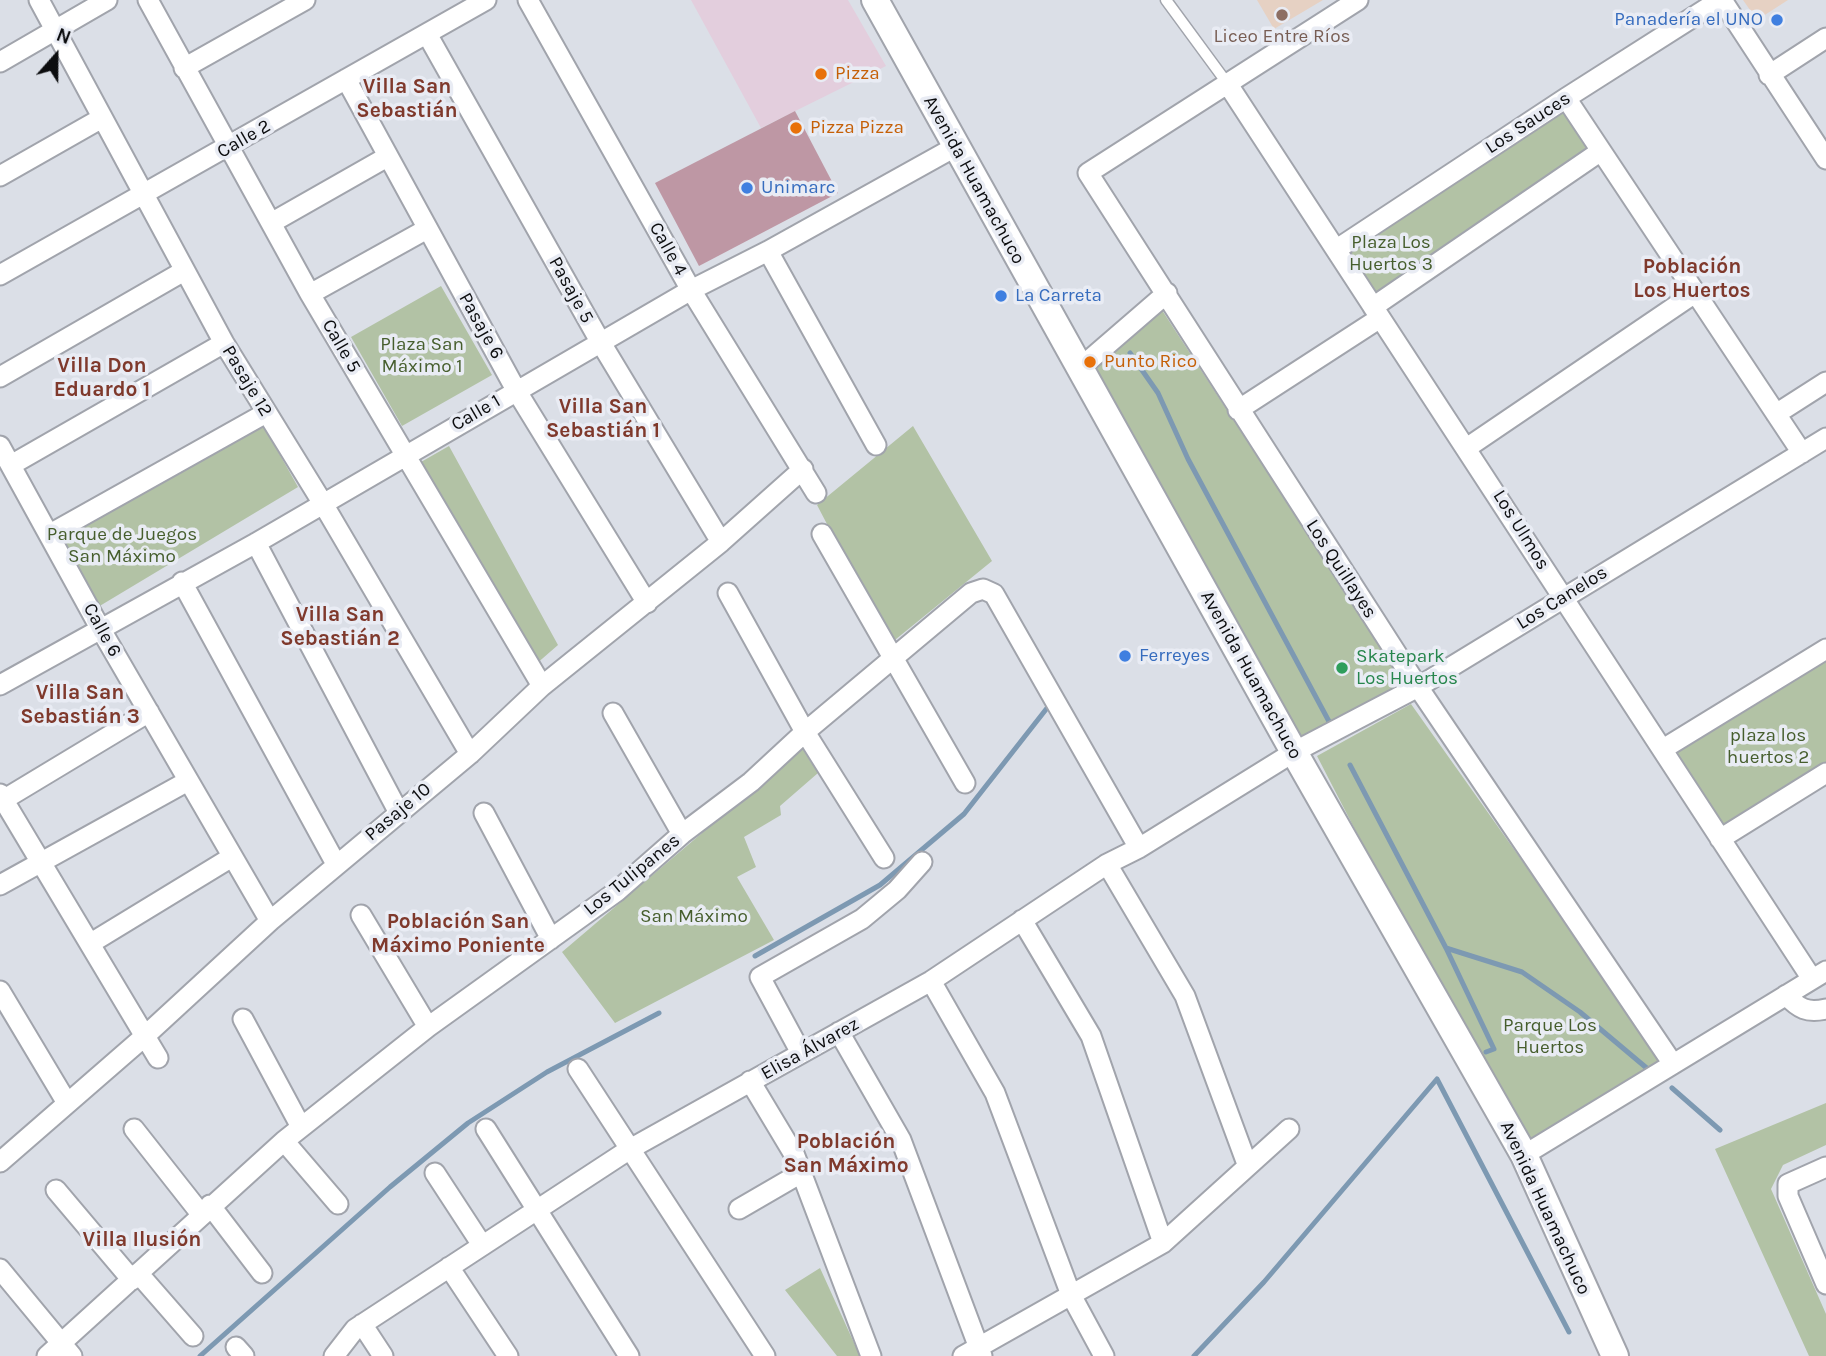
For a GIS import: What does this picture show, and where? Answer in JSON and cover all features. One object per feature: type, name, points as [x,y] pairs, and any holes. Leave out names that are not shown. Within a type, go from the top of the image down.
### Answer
[{"type":"main road","name":"Avenida Huamachuco","points":[[875,0],[1294,752],[1524,1155],[1610,1355]]},
{"type":"street","name":"Pasaje 12","points":[[39,0],[224,343],[322,502],[470,754]]},
{"type":"street","points":[[0,62],[107,0]]},
{"type":"street","name":"Calle 5","points":[[148,0],[310,294],[542,686]]},
{"type":"street","points":[[184,68],[305,0]]},
{"type":"street","name":"Calle 2","points":[[0,275],[229,148],[486,0]]},
{"type":"street","name":"Calle 4","points":[[528,0],[691,290],[816,493]]},
{"type":"street","points":[[1227,83],[1358,0]]},
{"type":"street","points":[[1721,0],[1825,157]]},
{"type":"street","name":"Los Sauces","points":[[1337,249],[1566,98],[1721,0]]},
{"type":"street","name":"Pasaje 5","points":[[427,34],[601,343],[721,542]]},
{"type":"street","points":[[1769,75],[1826,38]]},
{"type":"street","name":"Pasaje 6","points":[[346,79],[516,390],[647,603]]},
{"type":"street","name":"Los Quillayes","points":[[1227,83],[1088,173],[1167,293],[1238,411],[1418,687],[1673,1064]]},
{"type":"street","name":"Los Ulmos","points":[[1227,83],[1468,447],[1720,839],[1819,975]]},
{"type":"street","points":[[1566,98],[1802,453]]},
{"type":"street","points":[[0,176],[102,118]]},
{"type":"street","name":"Calle 1","points":[[0,685],[256,543],[404,454],[691,290],[768,251],[955,147]]},
{"type":"street","points":[[1238,411],[1601,151]]},
{"type":"street","points":[[271,223],[387,157]]},
{"type":"street","points":[[310,294],[427,229]]},
{"type":"street","points":[[768,251],[876,445]]},
{"type":"street","points":[[0,377],[184,271]]},
{"type":"street","points":[[1079,369],[1167,293]]},
{"type":"street","points":[[1468,447],[1695,293]]},
{"type":"street","points":[[10,465],[224,343]]},
{"type":"street","points":[[1776,414],[1826,382]]},
{"type":"street","points":[[50,534],[266,413]]},
{"type":"street","name":"Los Canelos","points":[[1294,752],[1418,687],[1826,438]]},
{"type":"street","name":"Calle 6","points":[[0,446],[100,628],[270,921]]},
{"type":"street","name":"Pasaje 10","points":[[0,1162],[145,1037],[270,921],[398,811],[470,754],[542,686],[721,542],[803,469]]},
{"type":"street","points":[[822,534],[965,783]]},
{"type":"street","points":[[256,543],[398,811]]},
{"type":"street","points":[[183,582],[336,864]]},
{"type":"street","name":"Los Tulipanes","points":[[60,1352],[135,1277],[284,1140],[428,1027],[616,892],[682,834],[751,782],[805,732],[971,593],[982,589],[994,594],[1139,848]]},
{"type":"street","points":[[728,593],[805,732],[884,858]]},
{"type":"street","points":[[1663,749],[1826,649]]},
{"type":"street","points":[[149,712],[1,797],[158,1058]]},
{"type":"street","points":[[613,713],[682,834]]},
{"type":"street","name":"Elisa Álvarez","points":[[334,1356],[362,1324],[630,1149],[931,981],[1107,864],[1139,848],[1294,752]]},
{"type":"street","points":[[1720,839],[1826,773]]},
{"type":"street","points":[[0,885],[188,781]]},
{"type":"street","points":[[484,813],[551,939]]},
{"type":"street","points":[[91,943],[232,857]]},
{"type":"street","points":[[801,1053],[760,977],[862,919],[897,890],[922,862]]},
{"type":"street","points":[[1107,864],[1185,996],[1247,1164]]},
{"type":"street","points":[[361,915],[428,1027]]},
{"type":"street","points":[[1022,920],[1091,1036],[1163,1243]]},
{"type":"street","points":[[1524,1155],[1819,975]]},
{"type":"street","points":[[931,981],[995,1093],[1071,1295],[1104,1356]]},
{"type":"street","points":[[0,991],[67,1103]]},
{"type":"street","points":[[1786,995],[1798,1008],[1826,1009]]},
{"type":"street","points":[[243,1019],[301,1127]]},
{"type":"street","points":[[839,1032],[901,1140],[974,1353],[1163,1243],[1247,1164],[1289,1129]]},
{"type":"street","points":[[578,1069],[765,1356]]},
{"type":"street","points":[[751,1082],[795,1156],[871,1356]]},
{"type":"street","points":[[134,1129],[262,1273]]},
{"type":"street","points":[[486,1129],[629,1356]]},
{"type":"street","points":[[284,1140],[338,1204]]},
{"type":"street","points":[[1826,1167],[1788,1184],[1788,1196],[1826,1284]]},
{"type":"street","points":[[435,1173],[482,1245]]},
{"type":"street","points":[[739,1209],[801,1173]]},
{"type":"street","points":[[56,1191],[193,1336]]},
{"type":"street","points":[[449,1268],[508,1356]]},
{"type":"street","points":[[0,1269],[60,1352]]},
{"type":"street","points":[[362,1324],[383,1356]]},
{"type":"lane","points":[[1166,0],[1227,83]]},
{"type":"shaded area","points":[[691,0],[848,0],[886,66],[761,128]]},
{"type":"shaded area","name":"Liceo Entre Ríos","points":[[1257,0],[1323,0],[1274,29]]},
{"type":"shaded area","points":[[1743,0],[1788,0],[1757,20]]},
{"type":"green space","name":"Plaza Los Huertos 3","points":[[1563,109],[1589,149],[1376,295],[1349,252]]},
{"type":"green space","name":"Plaza San Máximo 1","points":[[441,286],[492,375],[402,426],[351,337]]},
{"type":"green space","points":[[1156,301],[1408,688],[1304,742],[1179,517],[1084,368]]},
{"type":"green space","name":"Parque de Juegos San Máximo","points":[[262,423],[298,487],[98,607],[61,536]]},
{"type":"green space","points":[[913,426],[992,561],[890,644],[817,505]]},
{"type":"green space","points":[[449,446],[558,645],[535,665],[421,462]]},
{"type":"green space","name":"plaza los huertos 2","points":[[1826,659],[1826,763],[1723,827],[1675,752]]},
{"type":"green space","name":"Parque Los Huertos","points":[[1411,704],[1664,1061],[1520,1149],[1317,756]]},
{"type":"green space","name":"San Máximo","points":[[802,748],[818,773],[780,806],[781,815],[744,837],[756,867],[737,877],[774,940],[615,1023],[562,952]]},
{"type":"green space","points":[[1826,1103],[1826,1145],[1783,1165],[1771,1189],[1826,1314],[1826,1356],[1809,1356],[1715,1149]]},
{"type":"green space","points":[[820,1268],[860,1356],[837,1356],[785,1290]]},
{"type":"building","name":"Unimarc","points":[[795,111],[838,193],[699,266],[655,183]]},
{"type":"waterway","points":[[1130,353],[1158,393],[1188,459],[1332,727]]},
{"type":"waterway","points":[[755,956],[880,885],[964,814],[1051,703]]},
{"type":"waterway","points":[[1350,765],[1446,948],[1494,1049],[1486,1052]]},
{"type":"waterway","points":[[1446,948],[1522,972],[1580,1012],[1649,1070]]},
{"type":"waterway","points":[[200,1356],[390,1187],[468,1123],[547,1072],[659,1013]]},
{"type":"waterway","points":[[1194,1356],[1264,1282],[1437,1079],[1569,1332]]},
{"type":"waterway","points":[[1672,1088],[1720,1130]]},
{"type":"place","name":"Liceo Entre Ríos","points":[[1282,15]]},
{"type":"place","name":"Panadería el UNO","points":[[1777,20]]},
{"type":"place","name":"Pizza","points":[[821,74]]},
{"type":"place","name":"Pizza Pizza","points":[[796,128]]},
{"type":"place","name":"Unimarc","points":[[747,188]]},
{"type":"place","name":"La Carreta","points":[[1001,296]]},
{"type":"place","name":"Punto Rico","points":[[1090,362]]},
{"type":"place","name":"Ferreyes","points":[[1125,656]]},
{"type":"place","name":"Skatepark Los Huertos","points":[[1342,668]]},
{"type":"district","name":"Villa San Sebastián","points":[[407,99]]},
{"type":"district","name":"Población Los Huertos","points":[[1692,279]]},
{"type":"district","name":"Villa Don Eduardo 1","points":[[102,378]]},
{"type":"district","name":"Villa San Sebastián 1","points":[[603,419]]},
{"type":"district","name":"Villa San Sebastián 2","points":[[340,627]]},
{"type":"district","name":"Villa San Sebastián 3","points":[[80,705]]},
{"type":"district","name":"Población San Máximo Poniente","points":[[458,934]]},
{"type":"district","name":"Población San Máximo","points":[[846,1154]]},
{"type":"district","name":"Villa Ilusión","points":[[142,1240]]}]
